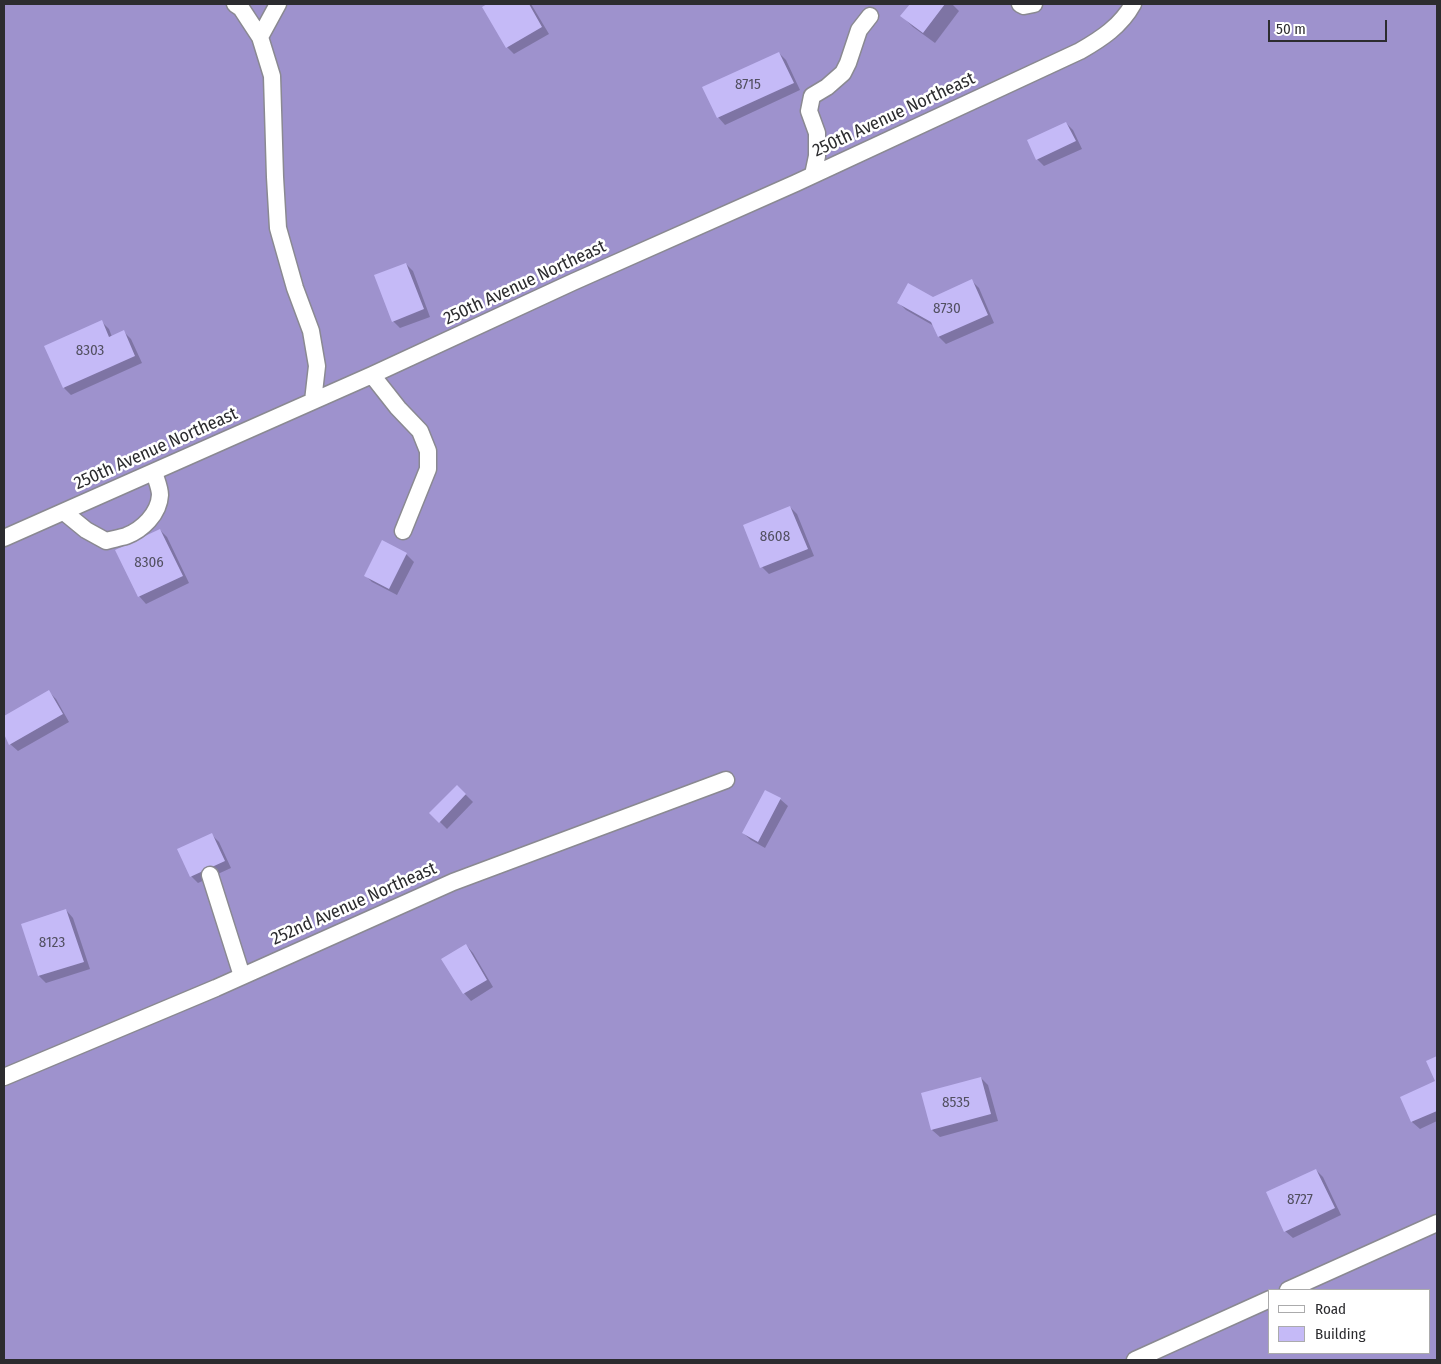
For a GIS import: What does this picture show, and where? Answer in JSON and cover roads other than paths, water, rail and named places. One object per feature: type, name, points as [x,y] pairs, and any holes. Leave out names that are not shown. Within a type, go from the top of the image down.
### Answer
[{"type":"street","points":[[234,4],[241,8],[260,37],[272,76],[278,228],[295,288],[311,331],[317,366],[313,401]]},
{"type":"street","points":[[260,37],[278,4]]},
{"type":"street","points":[[1020,4],[1024,6],[1034,4]]},
{"type":"street","name":"250th Avenue Northeast","points":[[4,538],[372,375],[573,282],[813,175],[1061,59],[1102,38],[1114,28],[1133,4]]},
{"type":"street","points":[[813,175],[817,156],[817,133],[810,111],[812,96],[843,74],[859,30],[870,16]]},
{"type":"street","points":[[372,375],[398,408],[420,431],[428,451],[428,468],[403,531]]},
{"type":"street","points":[[64,512],[86,530],[106,541],[126,536],[143,527],[159,504],[160,493],[154,472]]},
{"type":"street","name":"252nd Avenue Northeast","points":[[4,1077],[242,976],[453,882],[726,780]]},
{"type":"street","points":[[210,875],[242,976]]},
{"type":"street","points":[[1290,1289],[1437,1223]]},
{"type":"street","points":[[1135,1360],[1268,1300]]}]
